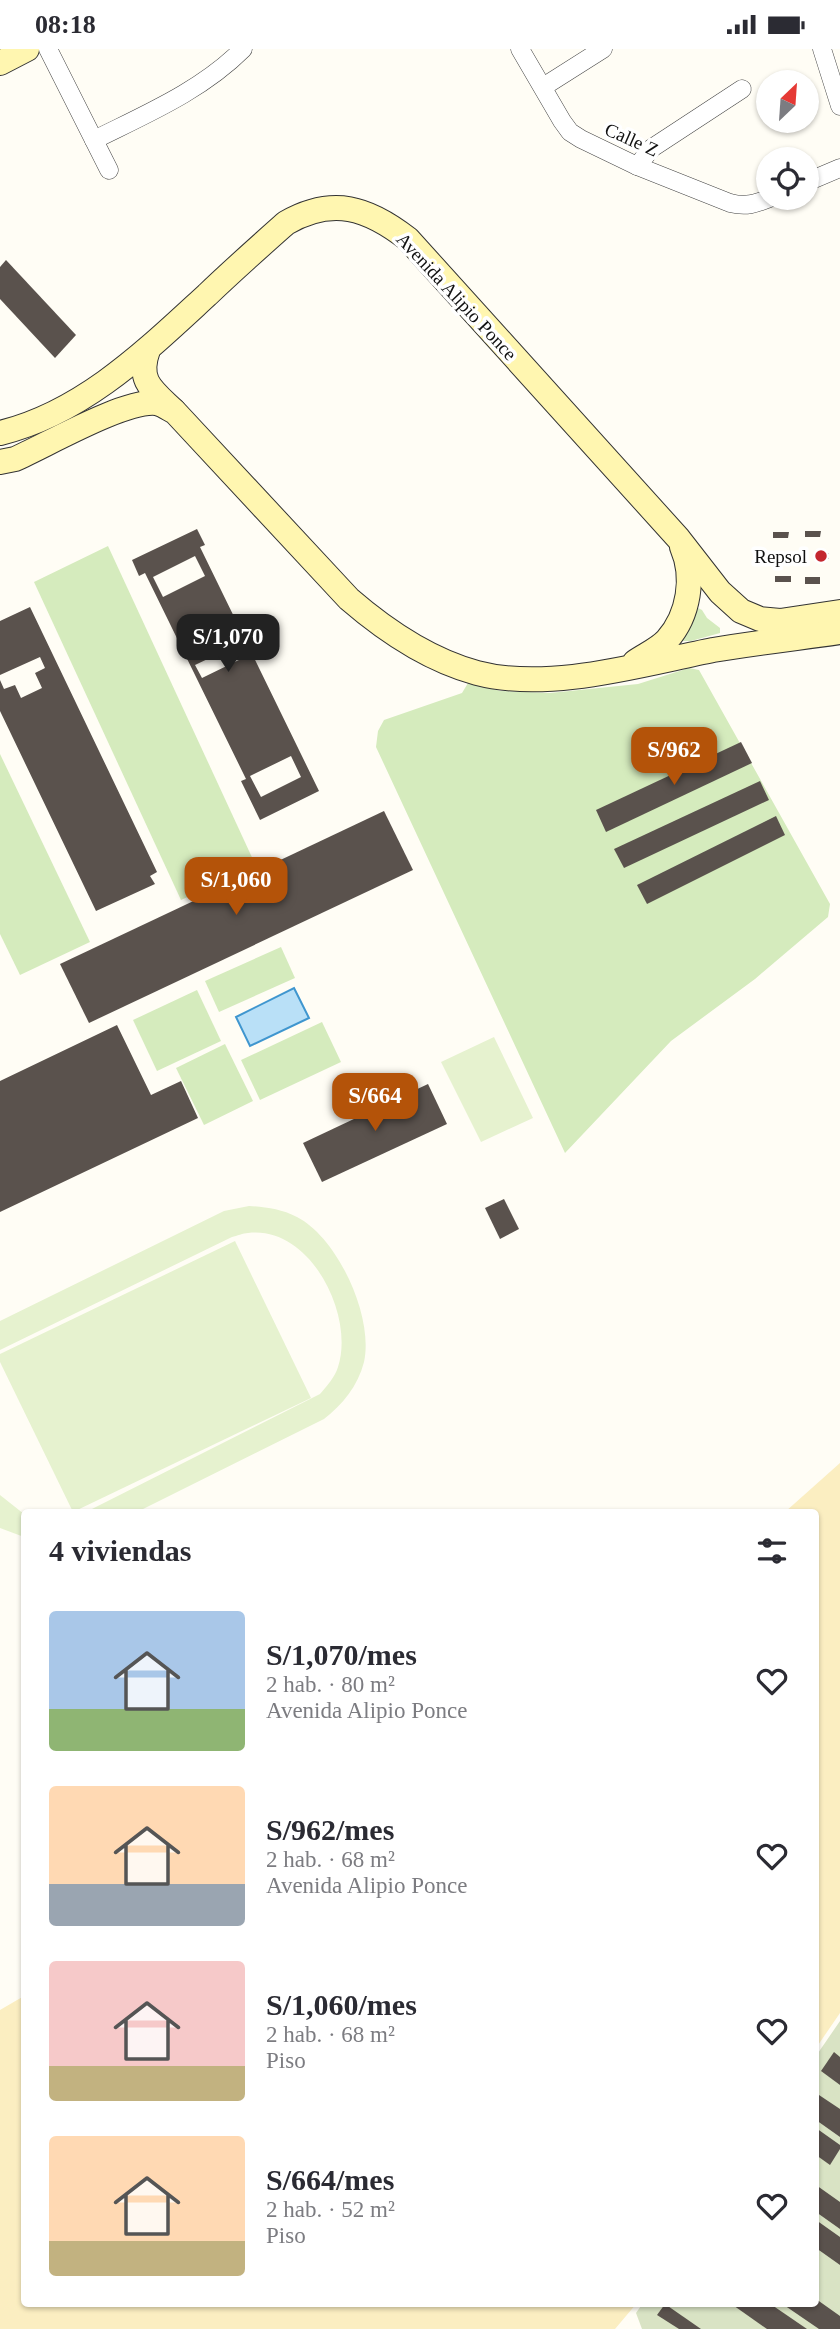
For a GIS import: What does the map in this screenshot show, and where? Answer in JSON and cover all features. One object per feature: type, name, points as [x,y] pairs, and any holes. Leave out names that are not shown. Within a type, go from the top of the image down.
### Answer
[{"type":"main road","points":[[0,63],[27,49]]},
{"type":"main road","name":"Avenida Alipio Ponce","points":[[0,433],[23,428],[73,403],[112,379],[286,223],[303,213],[325,208],[343,207],[363,211],[384,221],[408,239],[678,538],[720,592],[741,611],[760,619],[780,621],[840,612]]},
{"type":"main road","points":[[148,349],[143,363],[149,387],[349,599],[379,625],[455,665],[478,673],[516,679],[552,678],[626,669],[715,650],[840,632]]},
{"type":"main road","points":[[0,462],[26,454],[118,410],[158,403],[175,412]]},
{"type":"main road","points":[[626,669],[665,642],[677,626],[686,605],[689,562],[678,538]]},
{"type":"street","points":[[48,49],[109,170]]},
{"type":"street","points":[[94,140],[180,97],[206,81],[243,49]]},
{"type":"street","name":"Calle Z","points":[[520,49],[570,132],[637,166],[730,203],[742,206],[756,204]]},
{"type":"street","points":[[543,87],[603,49]]},
{"type":"street","points":[[822,49],[840,106]]},
{"type":"street","points":[[637,166],[652,148],[742,89]]},
{"type":"street","points":[[819,177],[840,168]]},
{"type":"green space","points":[[108,546],[256,866],[181,900],[34,582]]},
{"type":"green space","points":[[698,608],[720,628],[720,633],[682,641],[680,639],[692,623]]},
{"type":"green space","points":[[689,668],[699,670],[830,904],[828,917],[755,979],[671,1041],[565,1153],[376,747],[378,731],[384,720],[462,693],[468,683],[501,691],[550,693],[638,684]]},
{"type":"green space","points":[[0,754],[90,942],[20,975],[0,934]]},
{"type":"green space","points":[[281,947],[295,978],[219,1012],[205,981]]},
{"type":"green space","points":[[197,990],[221,1041],[157,1071],[133,1020]]},
{"type":"green space","points":[[322,1022],[341,1062],[260,1100],[241,1060]]},
{"type":"green space","points":[[494,1037],[533,1118],[481,1142],[441,1062]]},
{"type":"green space","points":[[225,1044],[253,1101],[204,1125],[176,1068]]},
{"type":"green space","points":[[249,1206],[285,1212],[312,1227],[326,1242],[350,1281],[364,1323],[366,1344],[358,1379],[343,1401],[324,1419],[143,1509],[92,1509],[320,1394],[337,1371],[342,1346],[340,1323],[323,1277],[291,1243],[270,1234],[248,1233],[232,1237],[0,1350],[0,1321],[224,1211]]},
{"type":"green space","points":[[235,1241],[311,1398],[79,1509],[72,1509],[0,1362],[0,1354]]},
{"type":"green space","points":[[0,1495],[21,1512],[21,1536],[0,1528]]},
{"type":"green space","points":[[840,2021],[840,2329],[642,2329],[636,2313],[640,2307],[819,2307],[819,2052]]},
{"type":"sand","points":[[840,1463],[840,2013],[819,2044],[819,1509],[788,1509]]},
{"type":"sand","points":[[21,1998],[21,2307],[634,2307],[615,2329],[0,2329],[0,2010]]},
{"type":"water","points":[[294,988],[309,1018],[250,1046],[236,1017]]},
{"type":"building","points":[[6,260],[76,335],[55,358],[0,299],[0,267]]},
{"type":"building","points":[[197,529],[205,545],[200,547],[319,791],[260,820],[241,781],[246,779],[145,573],[139,576],[132,560]],"holes":[[[195,556],[205,576],[163,597],[153,577]],[[237,645],[243,658],[202,678],[195,665]],[[291,756],[301,777],[261,797],[250,776]]]},
{"type":"building","points":[[805,531],[821,531],[820,537],[805,537]]},
{"type":"building","points":[[773,532],[789,532],[788,538],[773,538]]},
{"type":"building","points":[[784,553],[799,553],[799,559],[784,559]]},
{"type":"building","name":"Repsol","points":[[814,553],[829,553],[829,559],[814,559]]},
{"type":"building","points":[[775,576],[791,576],[791,582],[775,582]]},
{"type":"building","points":[[805,577],[820,577],[820,584],[805,584]]},
{"type":"building","points":[[30,607],[157,872],[150,876],[155,884],[96,911],[0,711],[0,680],[4,689],[15,685],[21,698],[42,688],[35,673],[45,668],[40,657],[0,675],[0,621]]},
{"type":"building","points":[[741,742],[752,763],[606,832],[596,810]]},
{"type":"building","points":[[760,781],[769,800],[624,868],[614,849]]},
{"type":"building","points":[[384,811],[413,870],[89,1023],[60,964]]},
{"type":"building","points":[[776,816],[785,835],[647,904],[637,885]]},
{"type":"building","points":[[117,1025],[151,1095],[181,1081],[198,1118],[0,1212],[0,1081]]},
{"type":"building","points":[[428,1084],[447,1124],[322,1182],[303,1143]]},
{"type":"building","points":[[504,1199],[519,1229],[500,1239],[485,1208]]},
{"type":"building","points":[[834,2052],[840,2057],[840,2085],[821,2071]]},
{"type":"building","points":[[819,2095],[840,2109],[840,2137],[819,2122]]},
{"type":"building","points":[[819,2130],[840,2145],[830,2165],[819,2157]]},
{"type":"building","points":[[819,2187],[840,2202],[840,2229],[819,2214]]},
{"type":"building","points":[[819,2222],[840,2237],[840,2265],[819,2250]]},
{"type":"building","points":[[819,2301],[840,2316],[840,2329],[819,2329],[787,2307],[819,2307]]},
{"type":"building","points":[[663,2307],[669,2307],[701,2329],[679,2329],[657,2315]]},
{"type":"building","points":[[736,2307],[775,2307],[807,2329],[767,2329]]},
{"type":"place","name":"Repsol","points":[[821,556]]}]
